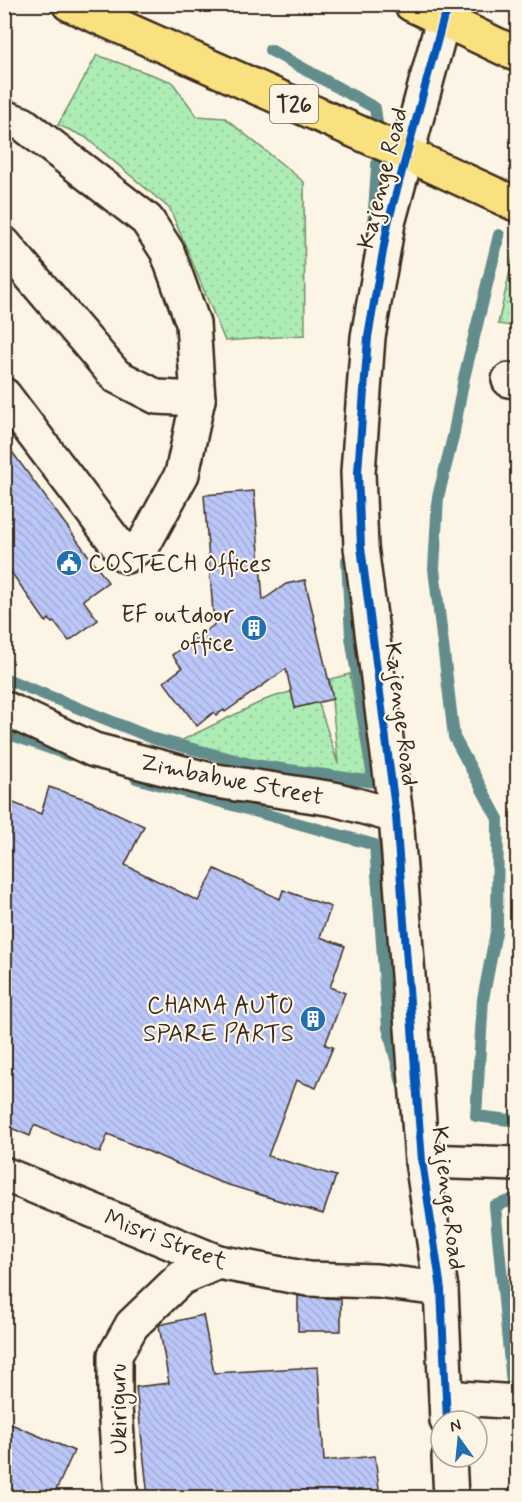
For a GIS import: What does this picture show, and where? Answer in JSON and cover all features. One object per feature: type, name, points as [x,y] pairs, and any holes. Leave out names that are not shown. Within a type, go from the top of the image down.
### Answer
[{"type":"highway","name":"T26","points":[[69,4],[518,205]]},
{"type":"highway","points":[[411,4],[447,12],[518,55]]},
{"type":"street","name":"Kajenge Road","points":[[447,12],[388,223],[368,337],[358,472],[361,547],[396,816],[422,1161],[441,1289],[447,1409]]},
{"type":"street","points":[[4,117],[23,124],[147,220],[167,251],[193,322],[198,399],[182,474],[145,542],[126,556],[4,395]]},
{"type":"street","points":[[4,244],[116,376],[157,397],[198,399]]},
{"type":"street","name":"Zimbabwe Street","points":[[4,708],[94,750],[210,780],[334,799],[396,816]]},
{"type":"street","points":[[422,1161],[518,1164]]},
{"type":"street","name":"Misri Street","points":[[4,1174],[218,1262],[308,1279],[377,1281],[441,1289]]},
{"type":"street","name":"Ukiriguru","points":[[121,1497],[115,1407],[115,1355],[132,1325],[181,1278],[218,1262]]},
{"type":"street","points":[[447,1409],[518,1402]]},
{"type":"street","points":[[450,1469],[451,1497]]},
{"type":"green space","points":[[97,55],[172,82],[197,116],[225,118],[304,182],[305,335],[225,341],[170,209],[85,137],[58,125]]},
{"type":"green space","points":[[517,240],[517,327],[498,324]]},
{"type":"green space","points":[[350,674],[367,773],[351,784],[168,747],[267,699],[313,685],[338,764],[330,679]]},
{"type":"building","points":[[4,441],[108,582],[83,600],[98,620],[69,641],[54,622],[52,623],[49,619],[46,622],[4,562]]},
{"type":"building","points":[[254,491],[263,600],[286,584],[305,580],[333,699],[295,708],[286,669],[225,712],[224,710],[216,715],[214,712],[197,726],[164,682],[182,668],[172,655],[214,625],[204,495]]},
{"type":"building","points":[[49,787],[88,800],[144,826],[125,865],[198,901],[215,869],[280,899],[283,890],[331,907],[320,937],[345,946],[330,987],[345,993],[325,1045],[333,1047],[316,1088],[296,1080],[268,1156],[336,1176],[323,1214],[219,1182],[108,1134],[100,1153],[34,1125],[30,1136],[4,1125],[4,799],[41,814]]},
{"type":"building","points":[[298,1296],[341,1299],[341,1331],[298,1331]]},
{"type":"building","points":[[203,1315],[214,1373],[318,1367],[324,1461],[375,1456],[380,1497],[148,1497],[136,1387],[169,1383],[159,1325]]},
{"type":"building","points":[[4,1421],[74,1451],[53,1497],[4,1497]]},
{"type":"waterway","points":[[270,50],[375,108],[379,138],[373,226]]},
{"type":"waterway","points":[[499,235],[438,497],[434,569],[454,737],[498,819],[497,927],[483,999],[476,1116],[518,1121]]},
{"type":"waterway","points":[[4,678],[155,739],[254,765],[374,782],[351,637],[347,560]]},
{"type":"waterway","points":[[4,732],[69,755]]},
{"type":"waterway","points":[[136,778],[375,845],[388,1028],[403,1087]]},
{"type":"waterway","points":[[518,1198],[495,1206],[518,1447]]},
{"type":"cycle path","points":[[446,1409],[441,1289],[422,1161],[396,816],[361,547],[358,472],[368,337],[388,223],[443,20],[452,4]]},
{"type":"place","name":"COSTECH Offices","points":[[69,563]]},
{"type":"place","name":"EF outdoor office","points":[[254,628]]},
{"type":"place","name":"CHAMA AUTO SPARE PARTS","points":[[313,1019]]}]
